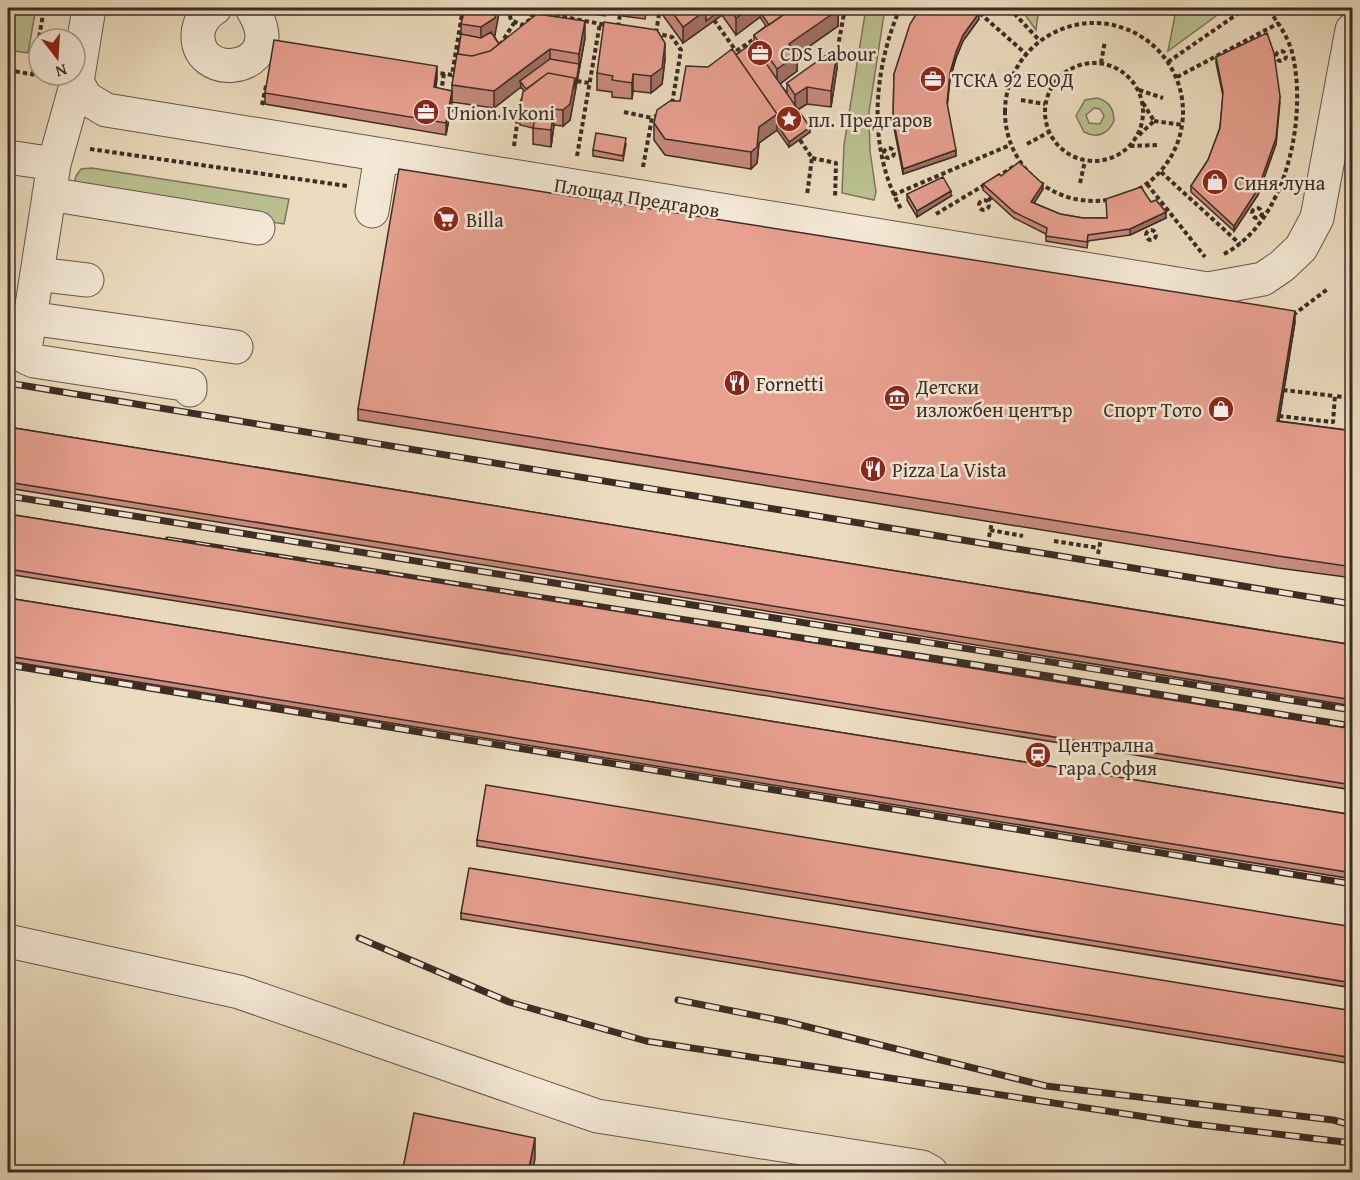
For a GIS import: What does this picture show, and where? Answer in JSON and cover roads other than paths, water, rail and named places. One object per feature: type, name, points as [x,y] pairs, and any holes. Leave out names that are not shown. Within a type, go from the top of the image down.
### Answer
[{"type":"lane","points":[[85,27],[88,8]]},
{"type":"lane","points":[[214,8],[201,21],[198,29],[199,44],[214,63],[232,67],[247,62],[261,45],[261,27],[252,8]]},
{"type":"lane","name":"Площад Предгаров","points":[[80,87],[86,98],[106,110],[257,136],[1204,276],[1263,279],[1300,248],[1317,219],[1353,30]]},
{"type":"lane","points":[[76,87],[54,168],[25,350],[27,358],[34,361],[190,385],[190,390]]},
{"type":"lane","points":[[374,200],[381,156]]},
{"type":"lane","points":[[8,157],[54,168],[258,228]]},
{"type":"lane","points":[[37,274],[87,280]]},
{"type":"lane","points":[[30,318],[236,347]]},
{"type":"lane","points":[[8,941],[239,992],[597,1116],[922,1167],[931,1173]]},
{"type":"railway","points":[[8,383],[1352,604]]},
{"type":"railway","points":[[8,496],[1352,710]]},
{"type":"railway","points":[[168,540],[1048,676],[1352,726]]},
{"type":"railway","points":[[8,665],[1352,884]]},
{"type":"railway","points":[[359,938],[509,1002],[646,1041],[1192,1124],[1352,1143]]},
{"type":"railway","points":[[678,1000],[788,1022],[1046,1086],[1333,1120],[1352,1125]]},
{"type":"place","name":"CDS Labour","points":[[760,53]]},
{"type":"place","name":"ТСКА 92 ЕООД","points":[[933,79]]},
{"type":"place","name":"Union Ivkoni","points":[[426,112]]},
{"type":"place","name":"пл. Предгаров","points":[[789,119]]},
{"type":"place","name":"Синя луна","points":[[1215,182]]},
{"type":"place","name":"Billa","points":[[446,219]]},
{"type":"place","name":"Fornetti","points":[[737,383]]},
{"type":"place","name":"Детски изложбен център","points":[[897,398]]},
{"type":"place","name":"Спорт Тото","points":[[1221,409]]},
{"type":"place","name":"Pizza La Vista","points":[[873,469]]},
{"type":"place","name":"Централна гара София","points":[[1038,755]]}]
